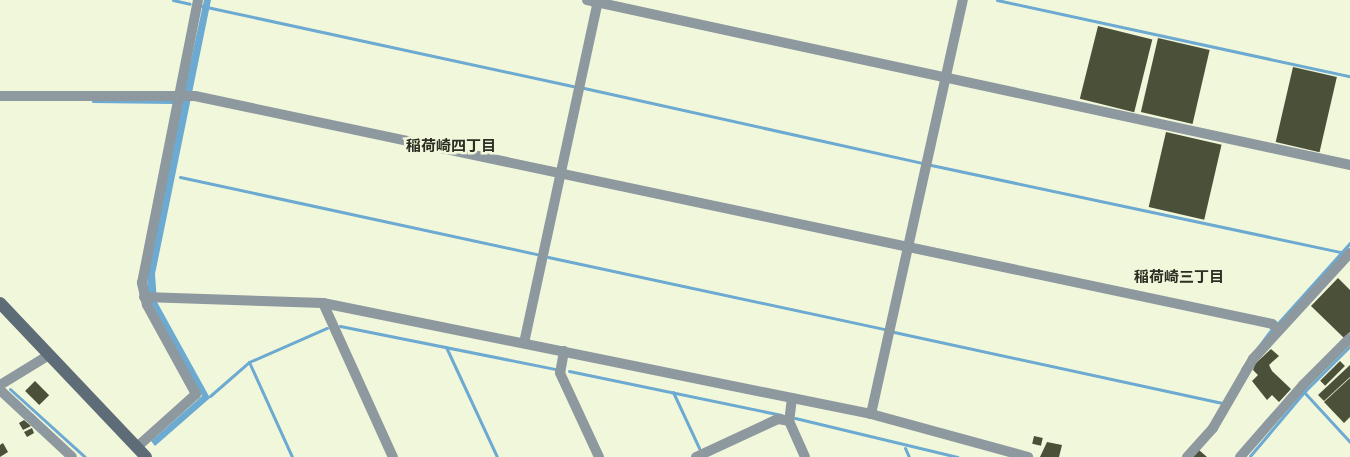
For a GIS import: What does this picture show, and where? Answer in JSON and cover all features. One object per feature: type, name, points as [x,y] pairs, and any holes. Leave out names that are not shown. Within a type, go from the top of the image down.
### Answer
[{"type":"main road","points":[[0,302],[146,457]]},
{"type":"street","points":[[137,447],[196,394],[145,297],[142,270],[198,0]]},
{"type":"street","points":[[871,414],[910,248],[963,0]]},
{"type":"street","points":[[524,343],[561,172],[594,1],[1350,165]]},
{"type":"street","points":[[0,96],[195,96],[1272,324],[1279,329]]},
{"type":"street","points":[[1187,457],[1213,428],[1252,359],[1350,253]]},
{"type":"street","points":[[145,297],[323,303],[871,414],[1028,457]]},
{"type":"street","points":[[323,303],[393,457]]},
{"type":"street","points":[[1242,456],[1303,385],[1350,338]]},
{"type":"street","points":[[564,351],[560,373],[598,457]]},
{"type":"street","points":[[0,385],[49,355]]},
{"type":"street","points":[[0,390],[72,457]]},
{"type":"street","points":[[792,398],[789,422],[805,457]]},
{"type":"street","points":[[696,457],[778,419],[789,422]]},
{"type":"water","points":[[204,0],[211,0],[155,274],[157,302],[210,398],[155,446],[151,441],[202,396],[150,301],[147,288],[149,253]]},
{"type":"building","points":[[1098,26],[1152,40],[1134,112],[1080,99]]},
{"type":"building","points":[[1158,38],[1210,50],[1193,124],[1141,112]]},
{"type":"building","points":[[1293,67],[1337,77],[1320,152],[1276,142]]},
{"type":"building","points":[[1166,132],[1222,145],[1204,220],[1149,207]]},
{"type":"building","points":[[1338,278],[1350,290],[1350,332],[1344,338],[1311,306]]},
{"type":"building","points":[[1271,349],[1279,356],[1269,365],[1272,371],[1291,389],[1279,402],[1272,395],[1267,400],[1252,381],[1258,375],[1253,370],[1255,364]]},
{"type":"building","points":[[1340,361],[1345,366],[1325,386],[1320,381]]},
{"type":"building","points":[[1350,365],[1350,377],[1324,401],[1318,395]]},
{"type":"building","points":[[1350,378],[1350,417],[1344,423],[1324,402]]},
{"type":"building","points":[[35,381],[49,395],[39,405],[25,391]]},
{"type":"building","points":[[24,420],[31,426],[23,430],[19,423]]},
{"type":"building","points":[[32,428],[34,433],[27,437],[24,432]]},
{"type":"building","points":[[1034,436],[1043,438],[1041,446],[1032,444]]},
{"type":"building","points":[[1047,442],[1062,445],[1059,457],[1040,457]]},
{"type":"building","points":[[3,443],[8,452],[0,457],[0,445]]},
{"type":"building","points":[[1199,450],[1207,457],[1193,457]]},
{"type":"waterway","points":[[173,0],[190,4]]},
{"type":"waterway","points":[[997,0],[1350,76]]},
{"type":"waterway","points":[[202,6],[573,86]]},
{"type":"waterway","points":[[584,88],[922,163]]},
{"type":"waterway","points":[[93,101],[173,102]]},
{"type":"waterway","points":[[931,165],[1341,252]]},
{"type":"waterway","points":[[180,177],[537,254]]},
{"type":"waterway","points":[[1279,322],[1350,243]]},
{"type":"waterway","points":[[548,257],[883,329]]},
{"type":"waterway","points":[[340,326],[556,369]]},
{"type":"waterway","points":[[210,396],[249,362],[327,328]]},
{"type":"waterway","points":[[1242,369],[1271,330]]},
{"type":"waterway","points":[[894,332],[1223,403]]},
{"type":"waterway","points":[[1250,456],[1304,392],[1350,346]]},
{"type":"waterway","points":[[446,347],[497,457]]},
{"type":"waterway","points":[[249,362],[292,457]]},
{"type":"waterway","points":[[569,371],[781,415]]},
{"type":"waterway","points":[[10,389],[85,457]]},
{"type":"waterway","points":[[673,392],[699,448]]},
{"type":"waterway","points":[[1304,392],[1350,442]]},
{"type":"waterway","points":[[795,418],[957,457]]},
{"type":"waterway","points":[[905,448],[909,457]]},
{"type":"district","name":"稲荷崎四丁目","points":[[451,147]]},
{"type":"district","name":"稲荷崎三丁目","points":[[1179,278]]}]
